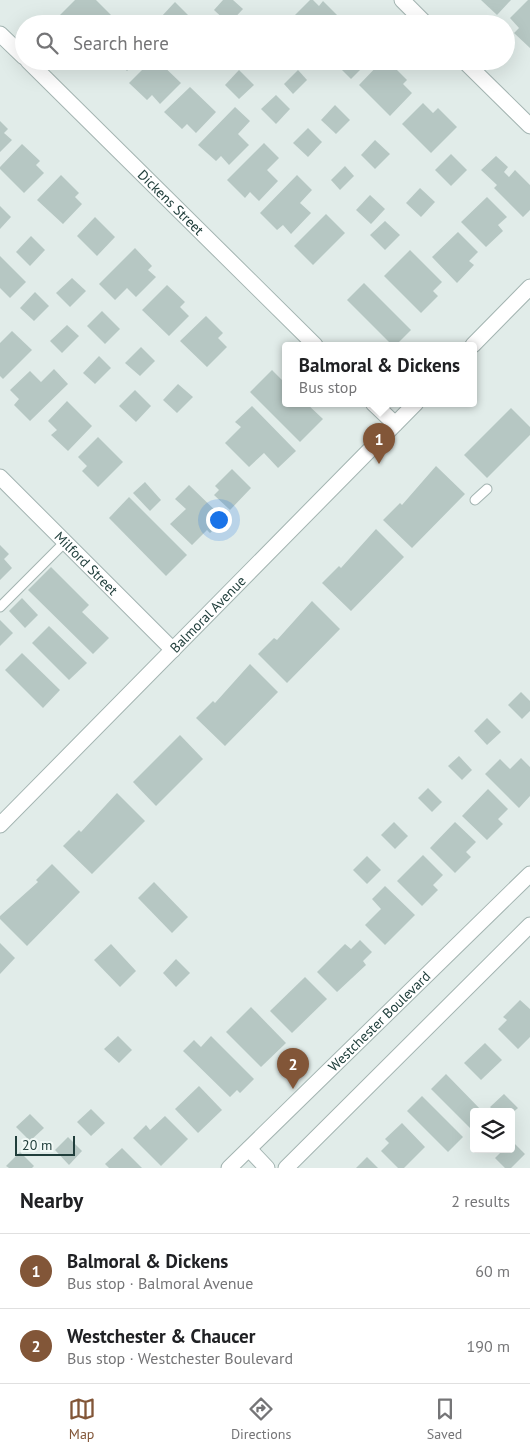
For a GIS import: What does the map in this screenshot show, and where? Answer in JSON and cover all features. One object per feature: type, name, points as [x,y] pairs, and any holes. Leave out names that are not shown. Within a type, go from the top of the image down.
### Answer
[{"type":"street","points":[[402,0],[417,15]]},
{"type":"street","points":[[0,34],[15,48]]},
{"type":"street","name":"Dickens Street","points":[[37,70],[312,342]]},
{"type":"street","points":[[473,70],[530,126]]},
{"type":"street","points":[[476,342],[530,287]]},
{"type":"street","points":[[377,407],[395,424]]},
{"type":"street","name":"Balmoral Avenue","points":[[0,825],[412,407]]},
{"type":"street","name":"Milford Street","points":[[0,476],[173,650]]},
{"type":"street","name":"Westchester Boulevard","points":[[229,1168],[530,874]]},
{"type":"street","points":[[286,1168],[530,925]]},
{"type":"street","points":[[248,1149],[267,1168]]},
{"type":"lane","points":[[476,500],[487,489]]},
{"type":"lane","points":[[0,607],[65,542]]},
{"type":"building","points":[[75,0],[96,0],[111,15],[60,15]]},
{"type":"building","points":[[223,0],[233,0],[243,9],[237,15],[219,15],[214,10]]},
{"type":"building","points":[[310,0],[313,0],[319,6],[323,1],[337,15],[295,15]]},
{"type":"building","points":[[481,0],[511,0],[497,15]]},
{"type":"building","points":[[530,0],[530,48],[515,34],[519,28],[515,24],[515,15],[513,15]]},
{"type":"building","points":[[175,2],[188,15],[163,15]]},
{"type":"building","points":[[142,70],[167,70],[181,83],[160,104],[152,95],[147,100],[129,83]]},
{"type":"building","points":[[239,70],[254,85],[239,99],[225,85]]},
{"type":"building","points":[[298,70],[307,80],[293,94],[284,84]]},
{"type":"building","points":[[342,70],[360,70],[351,79]]},
{"type":"building","points":[[373,70],[397,70],[407,80],[403,84],[412,93],[390,116],[359,85]]},
{"type":"building","points":[[190,87],[216,112],[196,133],[187,124],[182,129],[164,112]]},
{"type":"building","points":[[276,95],[290,109],[276,124],[261,109]]},
{"type":"building","points":[[423,103],[433,113],[438,108],[457,127],[431,153],[402,124]]},
{"type":"building","points":[[335,105],[350,120],[336,134],[321,120]]},
{"type":"building","points":[[235,107],[250,121],[238,134],[249,145],[229,165],[221,156],[216,161],[198,145]]},
{"type":"building","points":[[0,121],[8,129],[4,133],[12,140],[0,152]]},
{"type":"building","points":[[308,128],[322,142],[308,157],[293,143]]},
{"type":"building","points":[[375,140],[390,154],[375,169],[361,155]]},
{"type":"building","points":[[264,143],[279,158],[267,170],[278,181],[259,201],[250,192],[245,198],[227,180]]},
{"type":"building","points":[[22,144],[40,161],[36,165],[44,173],[24,193],[0,169]]},
{"type":"building","points":[[451,154],[467,170],[451,186],[435,170]]},
{"type":"building","points":[[496,156],[508,167],[504,172],[509,177],[515,170],[530,185],[530,210],[523,217],[494,188],[497,185],[481,170]]},
{"type":"building","points":[[345,166],[354,176],[340,190],[331,180]]},
{"type":"building","points":[[61,175],[79,193],[75,197],[82,204],[63,224],[37,200]]},
{"type":"building","points":[[297,175],[312,190],[300,203],[311,213],[291,234],[283,225],[277,230],[260,213]]},
{"type":"building","points":[[420,188],[435,202],[421,217],[406,203]]},
{"type":"building","points":[[370,195],[385,209],[371,224],[356,210]]},
{"type":"building","points":[[487,197],[507,217],[498,225],[503,231],[486,247],[461,222]]},
{"type":"building","points":[[0,206],[11,217],[0,229]]},
{"type":"building","points":[[326,214],[345,233],[313,265],[294,246]]},
{"type":"building","points":[[95,217],[115,237],[97,256],[77,236]]},
{"type":"building","points":[[385,221],[400,235],[385,250],[370,235]]},
{"type":"building","points":[[458,232],[478,252],[469,261],[474,265],[457,283],[432,257]]},
{"type":"building","points":[[31,236],[45,250],[30,266],[16,252]]},
{"type":"building","points":[[135,248],[152,266],[148,270],[156,277],[136,297],[127,288],[115,300],[99,284]]},
{"type":"building","points":[[410,250],[442,282],[433,291],[438,296],[421,313],[384,276]]},
{"type":"building","points":[[0,256],[26,282],[10,298],[0,288]]},
{"type":"building","points":[[72,278],[86,291],[70,307],[56,293]]},
{"type":"building","points":[[364,283],[411,330],[399,342],[389,342],[347,300]]},
{"type":"building","points":[[167,285],[185,302],[180,307],[189,316],[169,336],[142,310]]},
{"type":"building","points":[[35,292],[49,306],[34,321],[20,308]]},
{"type":"building","points":[[102,311],[120,329],[105,344],[87,326]]},
{"type":"building","points":[[206,316],[223,333],[218,338],[227,347],[207,367],[180,341]]},
{"type":"building","points":[[67,325],[79,336],[62,353],[50,341]]},
{"type":"building","points":[[12,331],[32,350],[3,379],[0,376],[0,343]]},
{"type":"building","points":[[141,347],[155,361],[140,376],[125,363]]},
{"type":"building","points":[[99,356],[111,368],[95,384],[83,373]]},
{"type":"building","points":[[54,369],[68,384],[30,421],[14,405],[19,399],[10,390],[30,371],[41,382]]},
{"type":"building","points":[[272,370],[282,380],[282,407],[310,407],[323,419],[300,442],[250,392]]},
{"type":"building","points":[[178,384],[193,397],[177,413],[163,400]]},
{"type":"building","points":[[135,390],[151,406],[136,422],[119,406]]},
{"type":"building","points":[[67,401],[92,426],[68,451],[51,435],[57,430],[48,421]]},
{"type":"building","points":[[252,406],[296,451],[278,468],[264,453],[249,467],[225,443],[241,427],[235,422]]},
{"type":"building","points":[[511,408],[530,427],[530,435],[487,478],[464,455]]},
{"type":"building","points":[[98,437],[123,462],[98,487],[82,471],[87,466],[78,457]]},
{"type":"building","points":[[436,466],[465,494],[412,548],[383,520],[400,503],[402,505]]},
{"type":"building","points":[[232,469],[251,488],[230,510],[214,495],[219,490],[215,486]]},
{"type":"building","points":[[145,482],[161,500],[150,511],[133,493]]},
{"type":"building","points":[[189,485],[224,519],[210,533],[207,530],[192,545],[170,524],[186,509],[175,499]]},
{"type":"building","points":[[129,497],[187,555],[166,576],[109,518]]},
{"type":"building","points":[[376,529],[404,557],[351,611],[322,583],[339,566],[341,568]]},
{"type":"building","points":[[0,545],[9,554],[4,559],[12,568],[0,580]]},
{"type":"building","points":[[51,567],[89,605],[82,612],[109,638],[93,654],[28,590]]},
{"type":"building","points":[[22,598],[38,615],[25,628],[9,611]]},
{"type":"building","points":[[312,601],[340,629],[287,683],[258,654],[274,638],[277,640]]},
{"type":"building","points":[[0,620],[13,633],[0,646]]},
{"type":"building","points":[[49,626],[87,663],[69,680],[32,643]]},
{"type":"building","points":[[22,653],[60,690],[43,708],[5,670]]},
{"type":"building","points":[[250,664],[278,692],[225,746],[196,718],[213,701],[215,703]]},
{"type":"building","points":[[521,692],[530,701],[530,711],[522,719],[508,705]]},
{"type":"building","points":[[487,718],[501,732],[487,745],[474,731]]},
{"type":"building","points":[[180,735],[203,759],[156,806],[133,782]]},
{"type":"building","points":[[459,756],[472,770],[462,780],[448,766]]},
{"type":"building","points":[[521,758],[530,767],[530,796],[519,808],[485,774],[500,759],[510,769]]},
{"type":"building","points":[[428,788],[442,802],[432,812],[418,798]]},
{"type":"building","points":[[488,789],[508,809],[498,819],[503,824],[487,840],[462,816]]},
{"type":"building","points":[[117,793],[145,821],[92,874],[63,846],[79,830],[81,832]]},
{"type":"building","points":[[394,822],[408,836],[395,849],[381,835]]},
{"type":"building","points":[[455,822],[476,842],[466,852],[471,857],[455,873],[430,848]]},
{"type":"building","points":[[423,855],[443,875],[433,885],[438,890],[422,906],[397,881]]},
{"type":"building","points":[[367,856],[381,870],[367,884],[353,870]]},
{"type":"building","points":[[52,864],[80,892],[27,946],[0,919],[0,916],[38,882],[36,880]]},
{"type":"building","points":[[154,882],[188,917],[172,933],[138,898]]},
{"type":"building","points":[[385,886],[415,915],[385,945],[365,925],[381,909],[372,899]]},
{"type":"building","points":[[360,940],[372,952],[363,961],[366,965],[337,992],[317,972],[345,944],[351,949]]},
{"type":"building","points":[[0,943],[15,958],[0,974]]},
{"type":"building","points":[[111,944],[136,971],[120,987],[94,960]]},
{"type":"building","points":[[176,959],[190,973],[176,987],[163,973]]},
{"type":"building","points":[[305,977],[327,999],[292,1033],[270,1011]]},
{"type":"building","points":[[520,1000],[530,1009],[530,1037],[518,1049],[498,1029],[507,1020],[503,1017]]},
{"type":"building","points":[[251,1007],[286,1043],[261,1067],[226,1032]]},
{"type":"building","points":[[118,1036],[132,1050],[119,1063],[104,1049]]},
{"type":"building","points":[[211,1036],[254,1079],[240,1093],[237,1090],[230,1097],[183,1051],[194,1040],[201,1047]]},
{"type":"building","points":[[485,1043],[502,1060],[481,1080],[464,1063]]},
{"type":"building","points":[[446,1074],[479,1108],[470,1108],[470,1128],[431,1089]]},
{"type":"building","points":[[199,1086],[222,1110],[198,1133],[175,1109]]},
{"type":"building","points":[[504,1094],[518,1108],[515,1111],[515,1108],[490,1107]]},
{"type":"building","points":[[422,1096],[463,1137],[448,1152],[407,1111]]},
{"type":"building","points":[[91,1109],[105,1123],[91,1136],[77,1122]]},
{"type":"building","points":[[30,1114],[44,1128],[30,1141],[16,1127]]},
{"type":"building","points":[[165,1116],[188,1139],[161,1166],[133,1138],[146,1125],[150,1130]]},
{"type":"building","points":[[402,1123],[425,1147],[404,1168],[398,1168],[381,1151],[389,1143],[385,1139]]},
{"type":"building","points":[[68,1137],[82,1151],[69,1165],[55,1150]]},
{"type":"building","points":[[515,1144],[525,1154],[511,1168],[505,1168],[495,1158],[500,1153],[515,1153]]},
{"type":"building","points":[[122,1148],[142,1168],[109,1168],[105,1164]]},
{"type":"building","points":[[20,1152],[34,1166],[32,1168],[9,1168],[6,1166]]},
{"type":"building","points":[[367,1157],[378,1168],[356,1168]]},
{"type":"place","name":"Balmoral & Dickens","points":[[379,464]]},
{"type":"place","name":"Westchester & Chaucer","points":[[293,1089]]}]
